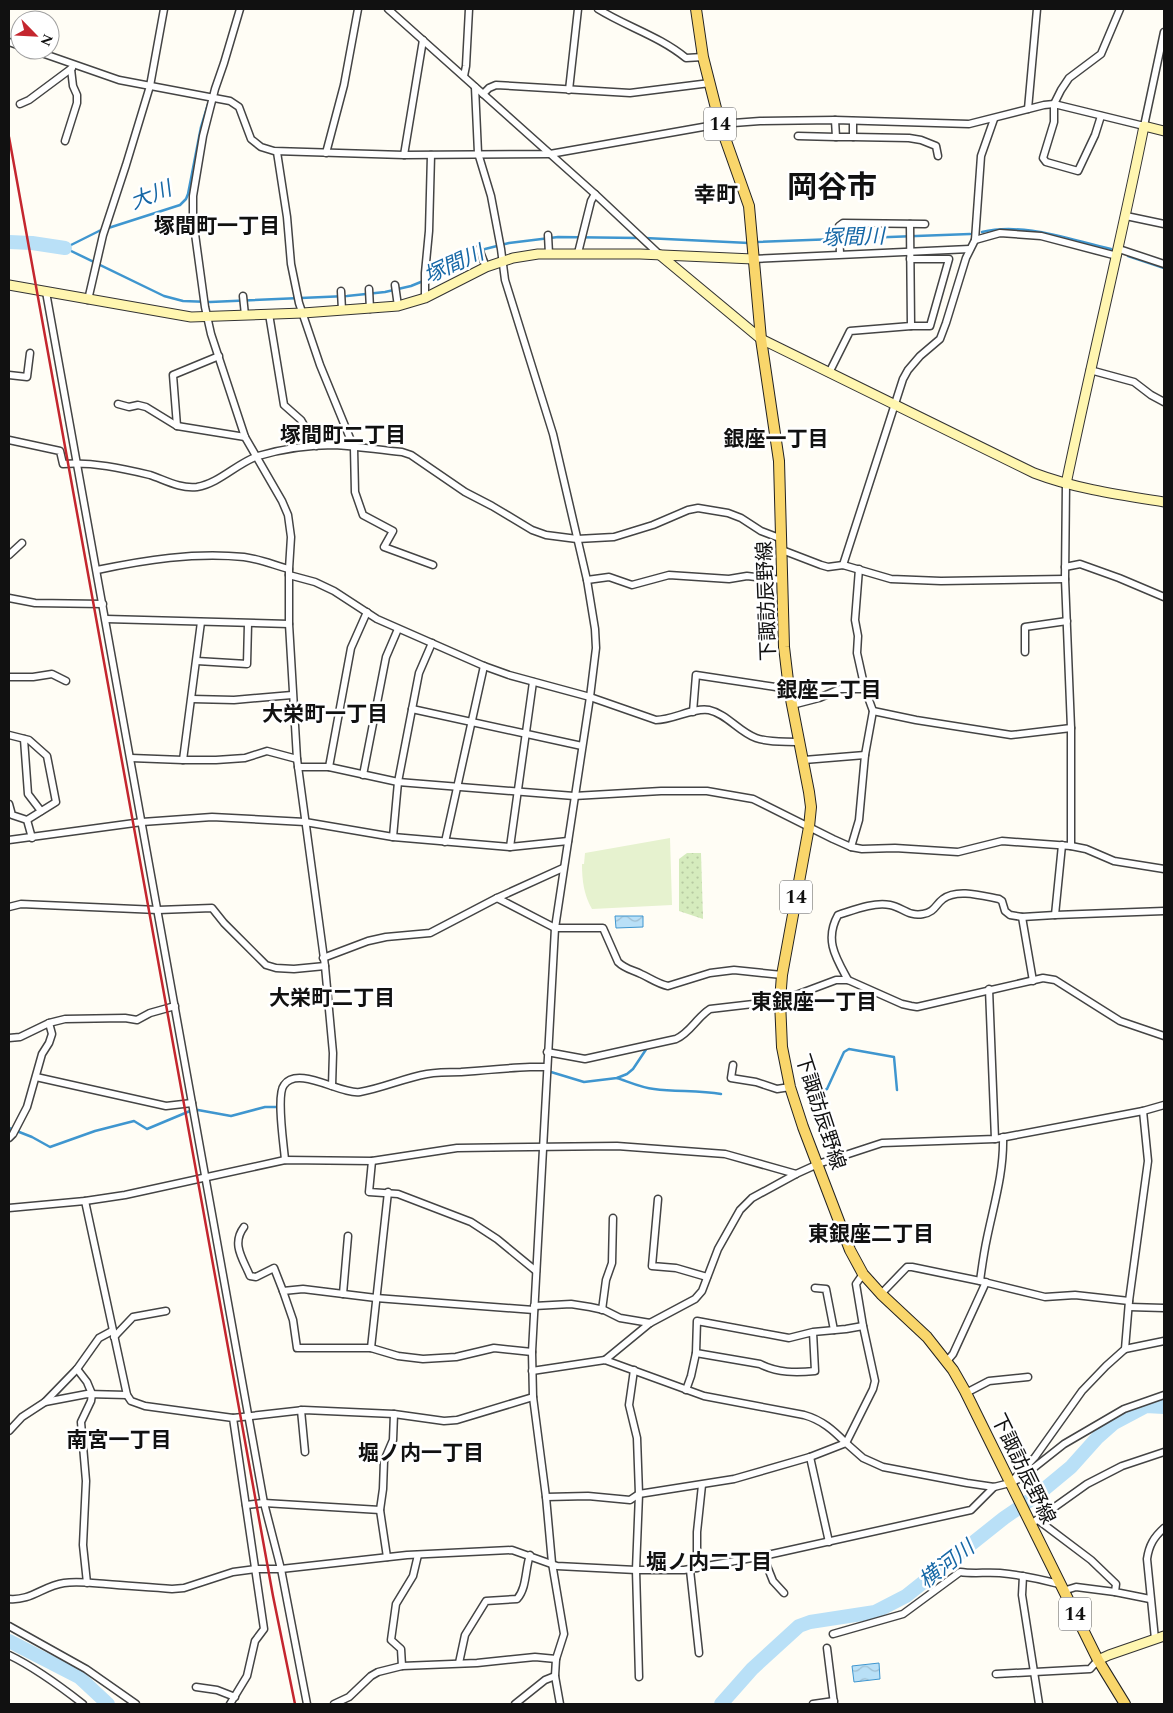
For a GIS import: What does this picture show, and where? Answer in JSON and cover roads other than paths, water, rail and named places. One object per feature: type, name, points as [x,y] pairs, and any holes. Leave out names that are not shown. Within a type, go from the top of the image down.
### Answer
[{"type":"main road","name":"下諏訪辰野線","points":[[696,9],[703,57],[720,124],[749,206],[761,339],[779,461],[784,647],[792,705],[804,760],[811,807],[782,975],[780,1001],[782,1046],[790,1087],[850,1250],[863,1274],[881,1294],[927,1337],[947,1362],[966,1393],[1012,1486],[1033,1522],[1061,1587],[1098,1660],[1125,1704]]},
{"type":"street","points":[[88,300],[102,235],[150,86],[164,9]]},
{"type":"street","points":[[240,9],[213,96],[203,136],[193,196],[193,219],[205,307],[211,334],[245,437],[282,500],[288,515],[291,537],[289,624],[292,695],[297,759],[325,966],[333,1053],[332,1086]]},
{"type":"street","points":[[326,153],[344,85],[358,9]]},
{"type":"street","points":[[388,9],[595,194],[660,255],[761,339],[894,406],[1034,473],[1066,484],[1164,502]]},
{"type":"street","points":[[464,76],[469,9]]},
{"type":"street","points":[[569,90],[578,9]]},
{"type":"street","points":[[598,9],[672,46],[686,58],[703,57]]},
{"type":"street","points":[[1028,109],[1037,9]]},
{"type":"street","points":[[1101,116],[1095,135],[1078,171],[1046,162],[1044,158],[1054,122],[1054,104],[1069,78],[1101,54],[1120,9]]},
{"type":"street","points":[[1071,846],[1071,728],[1065,579],[1066,484],[1090,370],[1118,253],[1164,32]]},
{"type":"street","points":[[404,155],[424,40]]},
{"type":"street","points":[[57,60],[73,67],[119,80],[213,96],[230,101],[239,106],[250,138],[261,147],[277,152],[404,155],[550,154],[720,124],[760,120],[969,124],[1054,104],[1164,131]]},
{"type":"street","points":[[20,104],[29,100],[73,67]]},
{"type":"street","points":[[65,141],[78,95],[73,86],[73,67]]},
{"type":"street","points":[[483,94],[489,88],[496,85],[630,93],[710,83]]},
{"type":"street","points":[[475,86],[478,153],[491,196],[501,246],[505,280],[553,434],[587,580],[596,629],[596,648],[590,697],[555,928],[532,1352],[533,1397],[546,1497],[552,1563],[564,1634],[556,1659],[555,1676],[556,1691],[560,1704]]},
{"type":"street","points":[[842,565],[903,379],[920,356],[940,338],[970,249],[975,240],[982,156],[994,119]]},
{"type":"street","points":[[835,120],[836,137]]},
{"type":"street","points":[[853,121],[854,137]]},
{"type":"street","points":[[798,136],[909,138],[936,146],[938,156]]},
{"type":"street","points":[[277,152],[287,217],[291,264],[297,294],[320,365],[354,448],[355,492],[363,515],[393,531],[384,547],[433,565]]},
{"type":"street","points":[[425,298],[431,155]]},
{"type":"street","points":[[578,253],[591,200],[595,194]]},
{"type":"street","points":[[1126,216],[1164,224]]},
{"type":"street","points":[[840,254],[839,226],[843,223],[925,224]]},
{"type":"street","points":[[910,224],[911,326]]},
{"type":"street","points":[[975,240],[1000,233],[1041,236],[1164,264]]},
{"type":"street","points":[[548,235],[549,254]]},
{"type":"street","points":[[478,249],[484,262]]},
{"type":"street","points":[[9,285],[88,300],[207,318],[342,310],[370,304],[398,306],[425,298],[484,262],[549,254],[578,253],[753,258],[970,249]]},
{"type":"street","points":[[829,373],[850,331],[930,326],[949,259],[910,259]]},
{"type":"street","points":[[395,285],[398,306]]},
{"type":"street","points":[[369,289],[370,304]]},
{"type":"street","points":[[342,291],[342,310]]},
{"type":"street","points":[[46,292],[248,1417],[264,1503],[280,1569],[307,1704]]},
{"type":"street","points":[[244,296],[245,315]]},
{"type":"street","points":[[269,314],[284,405],[301,420],[316,446]]},
{"type":"street","points":[[9,375],[26,378],[30,353]]},
{"type":"street","points":[[176,426],[174,375],[219,356]]},
{"type":"street","points":[[1090,370],[1134,382],[1164,402]]},
{"type":"street","points":[[118,404],[129,407],[138,405],[146,407],[176,426],[245,437]]},
{"type":"street","points":[[9,440],[60,451],[63,464],[78,463],[129,470],[180,486],[196,487],[208,483],[257,457],[289,449],[334,445],[402,452],[411,455],[465,492],[532,530],[546,535],[578,540],[614,537],[698,508],[728,513],[741,518],[782,544],[828,567],[842,565],[891,579],[917,581],[1065,579]]},
{"type":"street","points":[[9,555],[22,543]]},
{"type":"street","points":[[97,570],[145,560],[192,555],[245,557],[315,582],[349,600],[377,619],[484,666],[533,682],[590,697],[656,720],[664,720],[707,710],[716,712],[756,738],[770,741],[799,742]]},
{"type":"street","points":[[1065,567],[1080,564],[1164,597]]},
{"type":"street","points":[[852,847],[859,820],[865,755],[873,711],[865,689],[857,653],[858,636],[855,620],[859,570]]},
{"type":"street","points":[[587,580],[609,577],[632,585],[669,575],[729,579],[747,576],[782,580]]},
{"type":"street","points":[[9,598],[35,603],[103,604]]},
{"type":"street","points":[[328,767],[351,648],[367,612]]},
{"type":"street","points":[[106,619],[289,624]]},
{"type":"street","points":[[1024,652],[1025,627],[1066,621]]},
{"type":"street","points":[[183,760],[201,622]]},
{"type":"street","points":[[196,662],[247,664],[248,624]]},
{"type":"street","points":[[363,775],[386,657],[398,629]]},
{"type":"street","points":[[393,836],[398,782],[419,673],[432,643]]},
{"type":"street","points":[[446,842],[456,787],[484,666]]},
{"type":"street","points":[[9,677],[33,677],[52,674],[66,681]]},
{"type":"street","points":[[694,712],[696,675],[790,689]]},
{"type":"street","points":[[510,847],[533,682]]},
{"type":"street","points":[[792,705],[819,698],[840,689],[865,689]]},
{"type":"street","points":[[192,699],[234,700],[292,695]]},
{"type":"street","points":[[412,709],[582,746]]},
{"type":"street","points":[[873,711],[1011,735],[1071,728]]},
{"type":"street","points":[[9,735],[29,740],[47,756],[56,802],[27,820],[12,815],[9,804]]},
{"type":"street","points":[[24,739],[28,794],[41,812]]},
{"type":"street","points":[[130,758],[216,760],[245,758],[267,751],[297,759]]},
{"type":"street","points":[[804,760],[865,755]]},
{"type":"street","points":[[298,767],[328,767],[398,782],[574,796],[661,791],[707,791],[745,796],[852,847],[862,849],[895,848],[958,852],[1002,841],[1071,846],[1086,849],[1114,862],[1164,869]]},
{"type":"street","points":[[9,840],[142,822],[212,817],[305,822],[393,836],[510,847],[568,841]]},
{"type":"street","points":[[27,820],[32,838]]},
{"type":"street","points":[[1055,915],[1062,845]]},
{"type":"street","points":[[323,958],[368,941],[386,937],[430,933],[498,898],[563,868]]},
{"type":"street","points":[[848,980],[832,949],[833,927],[838,915],[862,907],[891,905],[909,914],[922,915],[934,910],[941,900],[948,896],[972,893],[999,899],[1010,916],[1164,911]]},
{"type":"street","points":[[498,898],[555,928],[603,928],[618,962],[622,966],[662,985],[668,986],[710,973],[734,970],[782,975]]},
{"type":"street","points":[[9,906],[23,904],[158,910],[212,908],[224,923],[266,964],[276,968],[294,969],[325,966]]},
{"type":"street","points":[[1022,917],[1033,981]]},
{"type":"street","points":[[547,1052],[585,1059],[676,1039],[687,1033],[705,1012],[710,1009],[780,1001],[836,980],[848,980],[917,1007],[1043,978],[1055,980],[1120,1021],[1164,1036]]},
{"type":"street","points":[[989,990],[995,1138]]},
{"type":"street","points":[[9,1038],[20,1037],[49,1023],[65,1019],[126,1018],[136,1020],[150,1013],[175,1006]]},
{"type":"street","points":[[9,1138],[27,1107],[42,1054],[52,1034],[49,1023]]},
{"type":"street","points":[[733,1065],[731,1078],[756,1082],[777,1089],[790,1087]]},
{"type":"street","points":[[285,1160],[280,1104],[281,1091],[284,1084],[289,1081],[308,1078],[352,1092],[360,1092],[429,1074],[530,1067],[546,1068]]},
{"type":"street","points":[[36,1077],[166,1106],[192,1103]]},
{"type":"street","points":[[605,1360],[650,1323],[694,1299],[702,1291],[718,1249],[740,1210],[752,1198],[796,1174],[818,1164],[882,1143],[1003,1137],[1143,1111],[1164,1105]]},
{"type":"street","points":[[1125,1349],[1148,1161],[1143,1111]]},
{"type":"street","points":[[947,1362],[954,1354],[983,1282],[987,1238],[1000,1185],[1004,1158],[1003,1137]]},
{"type":"street","points":[[9,1208],[85,1201],[125,1195],[285,1160],[372,1161],[457,1148],[617,1146],[726,1154],[796,1174]]},
{"type":"street","points":[[372,1161],[369,1192],[398,1194],[471,1222],[536,1271]]},
{"type":"street","points":[[372,1348],[388,1192]]},
{"type":"street","points":[[658,1199],[652,1266],[676,1268],[706,1277]]},
{"type":"street","points":[[85,1201],[126,1395],[131,1402],[146,1406],[232,1418],[301,1410],[394,1414],[444,1422],[457,1420],[533,1397]]},
{"type":"street","points":[[602,1310],[606,1280],[612,1263],[613,1218]]},
{"type":"street","points":[[244,1227],[238,1235],[238,1249],[250,1276],[256,1277],[274,1268],[293,1320],[297,1348],[372,1348],[398,1356],[423,1359],[456,1357],[494,1348],[532,1352]]},
{"type":"street","points":[[343,1294],[348,1236]]},
{"type":"street","points":[[881,1294],[907,1267],[910,1267],[1045,1297],[1075,1295],[1164,1308]]},
{"type":"street","points":[[546,1497],[588,1496],[630,1500],[638,1494],[734,1479],[810,1457],[846,1443],[873,1389],[875,1381],[856,1284],[863,1274]]},
{"type":"street","points":[[815,1288],[826,1289],[834,1330]]},
{"type":"street","points":[[283,1291],[303,1289],[376,1298],[534,1308],[571,1304],[602,1310],[620,1318],[650,1323]]},
{"type":"street","points":[[9,1431],[22,1417],[45,1402],[77,1369],[99,1338],[113,1334],[133,1317],[166,1312]]},
{"type":"street","points":[[686,1390],[696,1353],[698,1321],[789,1338],[813,1332],[863,1326]]},
{"type":"street","points":[[696,1353],[760,1364],[770,1369],[793,1373],[815,1371],[813,1332]]},
{"type":"street","points":[[1012,1486],[1082,1391],[1106,1366],[1125,1349],[1164,1341]]},
{"type":"street","points":[[532,1371],[605,1360],[704,1396],[818,1419],[829,1426],[863,1458],[883,1467],[994,1487],[1012,1486],[1064,1444],[1124,1409],[1164,1395]]},
{"type":"street","points":[[77,1369],[87,1382],[92,1394],[81,1422],[86,1481],[83,1545],[87,1582]]},
{"type":"street","points":[[634,1370],[629,1405],[638,1438],[636,1570],[639,1677]]},
{"type":"street","points":[[966,1393],[989,1381],[1028,1377]]},
{"type":"street","points":[[45,1402],[92,1394],[126,1395]]},
{"type":"street","points":[[301,1410],[305,1452]]},
{"type":"street","points":[[387,1557],[380,1510],[384,1461],[393,1440],[394,1414]]},
{"type":"street","points":[[230,1704],[247,1676],[255,1641],[264,1629],[232,1418]]},
{"type":"street","points":[[1115,1592],[1116,1584],[1092,1560],[1033,1522],[1087,1484],[1122,1466],[1164,1452]]},
{"type":"street","points":[[810,1457],[829,1542]]},
{"type":"street","points":[[697,1568],[697,1532],[702,1484]]},
{"type":"street","points":[[9,1599],[18,1600],[30,1597],[51,1586],[64,1583],[87,1582],[172,1589],[184,1588],[233,1572],[280,1569],[387,1557],[512,1550],[557,1566],[636,1570],[690,1570],[829,1542],[971,1510],[994,1487]]},
{"type":"street","points":[[246,1505],[264,1503],[380,1510]]},
{"type":"street","points":[[996,1674],[1090,1668],[1098,1660],[1109,1655],[1160,1638],[1150,1599],[1147,1559],[1148,1548],[1155,1536],[1164,1528]]},
{"type":"street","points":[[402,1666],[401,1649],[391,1640],[394,1610],[413,1576],[418,1555]]},
{"type":"street","points":[[458,1662],[468,1629],[486,1601],[517,1599],[520,1595],[530,1555]]},
{"type":"street","points":[[763,1556],[774,1581],[784,1593]]},
{"type":"street","points":[[690,1570],[698,1653]]},
{"type":"street","points":[[833,1634],[903,1614],[960,1572],[1023,1576],[1061,1587],[1115,1592],[1150,1599]]},
{"type":"street","points":[[1023,1576],[1022,1595],[1039,1704]]},
{"type":"street","points":[[9,1626],[86,1669],[136,1704]]},
{"type":"street","points":[[813,1704],[834,1703],[827,1648]]},
{"type":"street","points":[[9,1655],[35,1669],[83,1704]]},
{"type":"street","points":[[334,1704],[349,1697],[371,1676],[378,1672],[402,1666],[458,1662],[477,1663],[535,1658],[556,1659]]},
{"type":"street","points":[[515,1704],[545,1680],[555,1676]]},
{"type":"street","points":[[196,1687],[217,1690],[235,1697]]},
{"type":"water","points":[[615,916],[643,916],[643,927],[616,928]]},
{"type":"water","points":[[879,1663],[880,1679],[854,1682],[852,1666]]},
{"type":"waterway","name":"大川","points":[[65,248],[99,231],[180,205],[186,199],[201,127],[208,104]]},
{"type":"waterway","name":"塚間川","points":[[982,232],[1014,229],[1047,233],[1111,249]]},
{"type":"waterway","name":"塚間川","points":[[755,242],[970,234]]},
{"type":"waterway","name":"塚間川","points":[[65,248],[164,296],[183,301],[210,302],[347,296],[385,292],[411,286],[433,277],[485,249],[509,243],[558,237],[639,238]]},
{"type":"waterway","name":"塚間川","points":[[645,238],[749,243]]},
{"type":"waterway","name":"塚間川","points":[[9,242],[65,248]]},
{"type":"waterway","name":"塚間川","points":[[1128,256],[1164,268]]},
{"type":"waterway","points":[[551,1072],[584,1082],[617,1078],[633,1069],[647,1048]]},
{"type":"waterway","points":[[817,1092],[827,1089],[844,1052],[849,1049],[894,1057],[897,1090]]},
{"type":"waterway","points":[[617,1078],[649,1088],[721,1094]]},
{"type":"waterway","points":[[9,1128],[32,1137],[50,1147],[95,1131],[134,1121],[147,1129],[190,1111],[198,1110],[231,1116],[265,1107],[278,1107]]},
{"type":"waterway","name":"横河川","points":[[721,1704],[752,1669],[799,1626],[810,1622],[875,1612],[906,1596],[1071,1467],[1097,1438],[1114,1423],[1146,1406],[1164,1407]]},
{"type":"waterway","name":"横河川","points":[[9,1641],[79,1677],[108,1704]]},
{"type":"railway","points":[[9,137],[273,1596],[295,1704]]},
{"type":"district","name":"岡谷市","points":[[832,188]]},
{"type":"district","name":"幸町","points":[[716,195]]},
{"type":"district","name":"塚間町一丁目","points":[[217,227]]},
{"type":"district","name":"塚間町二丁目","points":[[343,436]]},
{"type":"district","name":"銀座一丁目","points":[[776,440]]},
{"type":"district","name":"銀座二丁目","points":[[829,691]]},
{"type":"district","name":"大栄町一丁目","points":[[325,715]]},
{"type":"district","name":"大栄町二丁目","points":[[332,999]]},
{"type":"district","name":"東銀座一丁目","points":[[814,1003]]},
{"type":"district","name":"東銀座二丁目","points":[[871,1235]]},
{"type":"district","name":"南宮一丁目","points":[[119,1441]]},
{"type":"district","name":"堀ノ内一丁目","points":[[421,1454]]},
{"type":"district","name":"堀ノ内二丁目","points":[[709,1563]]}]
